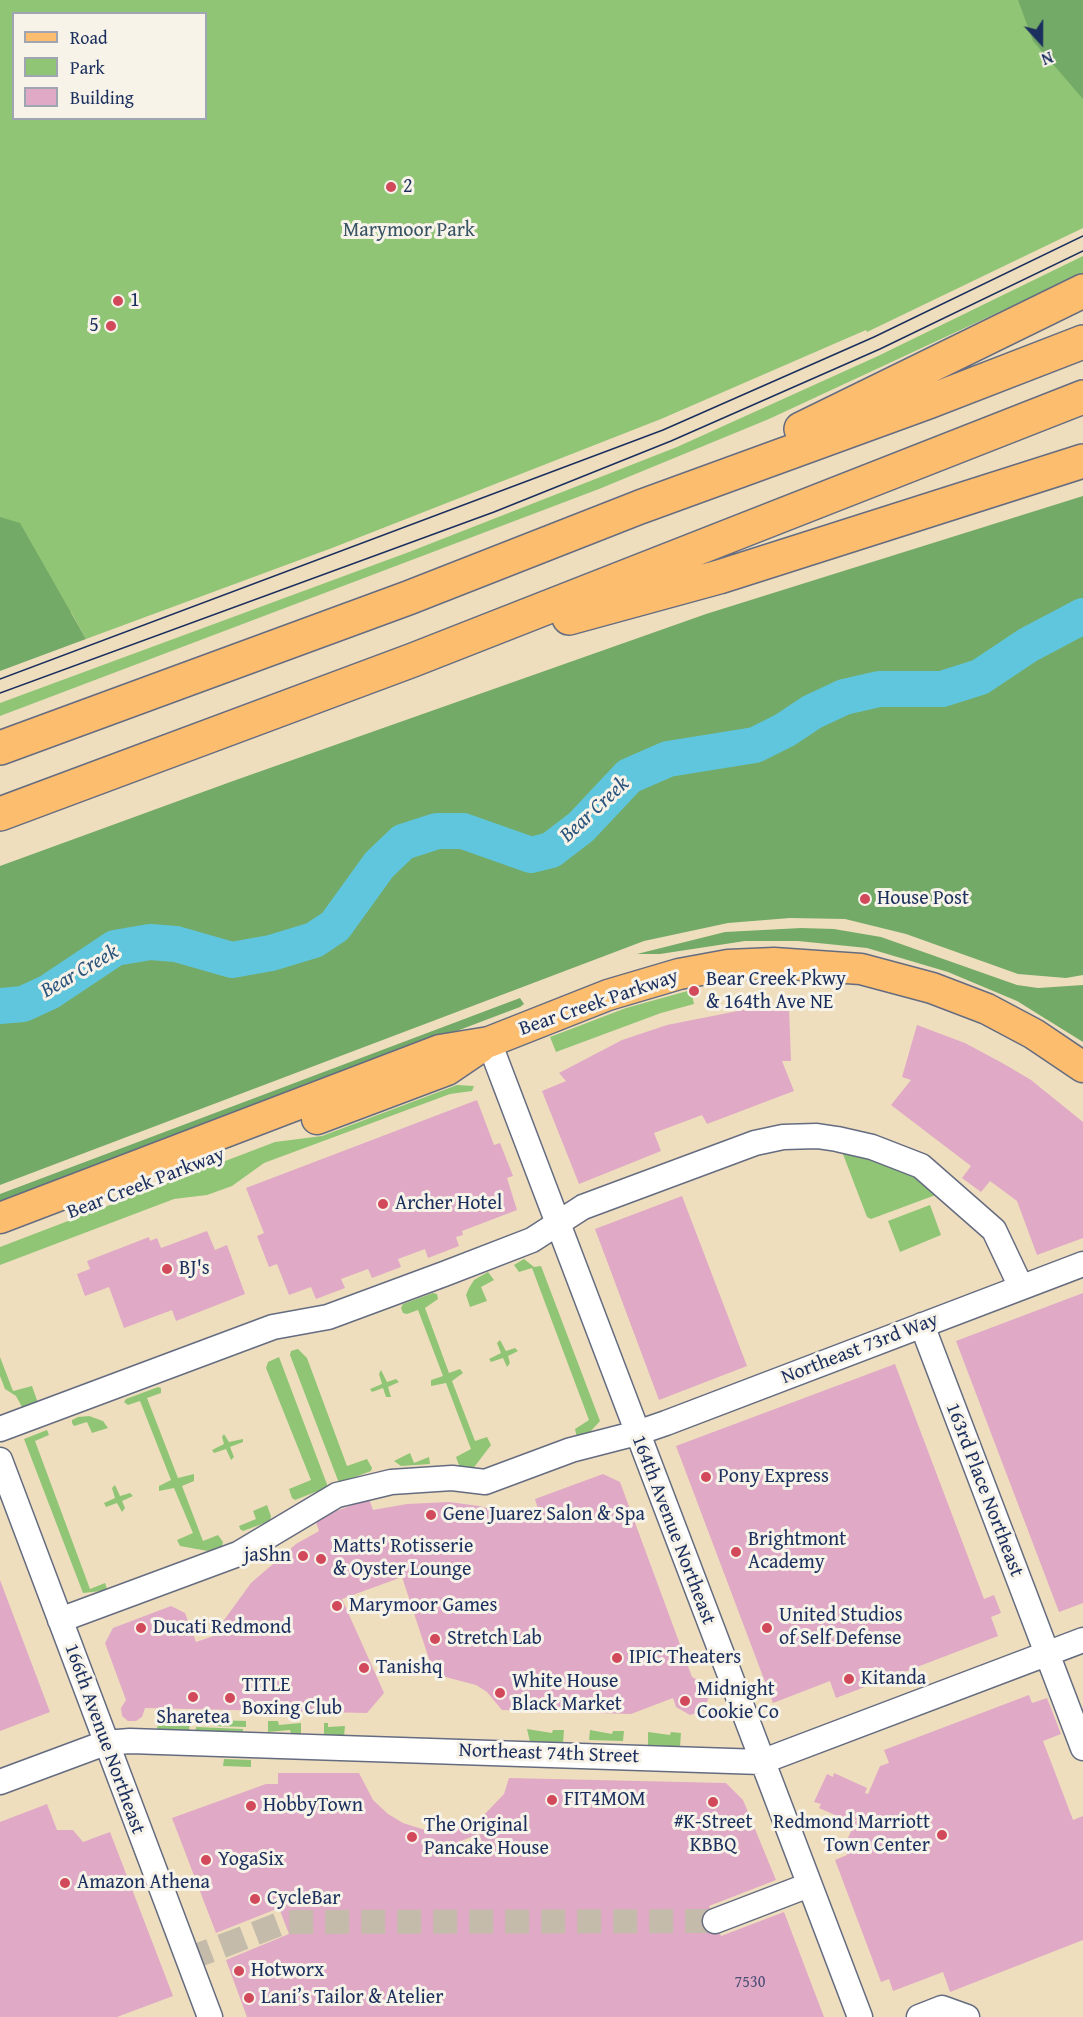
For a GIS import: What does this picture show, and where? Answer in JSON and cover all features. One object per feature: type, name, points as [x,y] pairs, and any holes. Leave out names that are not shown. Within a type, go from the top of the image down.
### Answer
[{"type":"highway","points":[[640,507],[1083,291]]},
{"type":"highway","points":[[0,748],[408,598],[640,507],[928,402],[1083,342]]},
{"type":"highway","points":[[0,814],[413,660],[1083,398]]},
{"type":"highway","points":[[413,660],[719,577],[1083,461]]},
{"type":"main road","name":"Bear Creek Parkway","points":[[0,1240],[447,1070],[489,1042],[608,995],[679,974],[728,965],[774,963],[861,969],[932,988],[996,1014],[1034,1034],[1083,1067]]},
{"type":"main road","name":"Bear Creek Parkway","points":[[0,1218],[440,1050],[489,1042]]},
{"type":"street","name":"164th Avenue Northeast","points":[[489,1042],[761,1762],[860,2017]]},
{"type":"street","points":[[0,1429],[273,1327],[328,1317],[383,1297],[532,1240],[584,1207],[755,1143],[783,1137],[817,1136],[872,1147],[921,1166],[994,1230],[1021,1287]]},
{"type":"street","name":"Northeast 73rd Way","points":[[60,1620],[237,1554],[337,1495],[391,1482],[452,1478],[485,1482],[571,1450],[637,1433],[1083,1264]]},
{"type":"street","name":"163rd Place Northeast","points":[[922,1325],[1083,1748]]},
{"type":"street","name":"166th Avenue Northeast","points":[[0,1460],[210,2017]]},
{"type":"street","name":"Northeast 74th Street","points":[[0,1782],[105,1743],[170,1742],[761,1762],[1083,1640]]},
{"type":"street","points":[[715,1921],[809,1885]]},
{"type":"street","points":[[919,2017],[942,2008],[967,2017]]},
{"type":"green space","name":"Marymoor Park","points":[[0,0],[1083,0],[1083,228],[867,332],[866,330],[661,419],[332,548],[86,639],[71,612],[0,638]]},
{"type":"green space","points":[[1018,0],[1083,0],[1083,99],[1033,41]]},
{"type":"green space","points":[[1083,256],[1083,273],[769,419],[599,489],[0,716],[0,703],[409,552],[677,447],[878,356]]},
{"type":"green space","points":[[1083,496],[1083,975],[1066,978],[1018,974],[906,934],[845,919],[790,918],[728,923],[644,941],[0,1185],[0,866],[706,614]]},
{"type":"green space","points":[[0,517],[20,523],[86,639],[0,671]]},
{"type":"green space","points":[[801,928],[834,929],[881,937],[1017,985],[1038,988],[1083,985],[1083,1042],[1017,1001],[948,972],[867,948],[798,941],[745,941],[660,954],[637,954],[725,932]]},
{"type":"green space","points":[[691,990],[694,1004],[661,1013],[556,1052],[550,1037],[626,1008]]},
{"type":"green space","points":[[520,998],[524,1004],[520,1007],[0,1204],[0,1194]]},
{"type":"green space","points":[[457,1085],[474,1086],[472,1091],[450,1094],[264,1163],[232,1186],[207,1195],[174,1199],[0,1265],[0,1247],[275,1142],[322,1136]]},
{"type":"green space","points":[[841,1149],[911,1173],[941,1193],[871,1219],[867,1217]]},
{"type":"green space","points":[[930,1205],[941,1235],[900,1252],[888,1221]]},
{"type":"green space","points":[[524,1259],[534,1267],[541,1266],[600,1421],[591,1431],[577,1438],[575,1429],[589,1420],[532,1268],[519,1272],[514,1265]]},
{"type":"green space","points":[[488,1272],[494,1280],[481,1287],[487,1301],[470,1307],[466,1295],[469,1288],[474,1280]]},
{"type":"green space","points":[[433,1293],[437,1294],[438,1299],[425,1308],[449,1373],[460,1369],[463,1373],[452,1381],[475,1441],[487,1437],[491,1445],[472,1470],[461,1471],[456,1457],[471,1449],[446,1383],[431,1386],[431,1380],[443,1376],[418,1310],[407,1314],[403,1313],[401,1308],[403,1304]]},
{"type":"green space","points":[[500,1340],[506,1351],[515,1348],[518,1351],[508,1356],[510,1363],[507,1367],[503,1358],[491,1362],[489,1359],[501,1353],[497,1343]]},
{"type":"green space","points":[[298,1349],[307,1358],[347,1466],[367,1459],[372,1468],[371,1471],[339,1483],[290,1355],[291,1351]]},
{"type":"green space","points":[[0,1357],[13,1391],[32,1386],[38,1403],[29,1408],[22,1407],[16,1396],[5,1389],[0,1376]]},
{"type":"green space","points":[[279,1357],[328,1487],[295,1500],[289,1489],[311,1480],[266,1368],[268,1362]]},
{"type":"green space","points":[[381,1370],[387,1382],[396,1379],[399,1382],[388,1387],[391,1397],[386,1397],[383,1388],[372,1392],[370,1389],[382,1384],[379,1374]]},
{"type":"green space","points":[[158,1387],[161,1388],[161,1393],[147,1398],[178,1478],[194,1474],[194,1481],[182,1486],[203,1541],[218,1535],[223,1542],[222,1546],[208,1551],[180,1546],[177,1540],[193,1533],[174,1488],[159,1491],[159,1486],[171,1480],[140,1401],[128,1405],[124,1402],[126,1399]]},
{"type":"green space","points":[[89,1416],[103,1421],[108,1428],[92,1433],[87,1422],[74,1426],[72,1423],[72,1420],[78,1417]]},
{"type":"green space","points":[[47,1430],[49,1435],[35,1441],[90,1589],[105,1583],[107,1589],[83,1593],[24,1439]]},
{"type":"green space","points":[[224,1434],[229,1442],[243,1439],[243,1442],[230,1447],[234,1457],[231,1460],[226,1449],[214,1453],[212,1450],[224,1444],[222,1437]]},
{"type":"green space","points":[[410,1453],[414,1463],[429,1457],[430,1464],[401,1466],[394,1461]]},
{"type":"green space","points":[[115,1485],[120,1496],[130,1493],[133,1496],[122,1501],[125,1508],[122,1512],[117,1503],[106,1507],[104,1503],[115,1498],[112,1488]]},
{"type":"green space","points":[[267,1505],[271,1516],[270,1521],[243,1531],[240,1529],[239,1526],[256,1519],[253,1511]]},
{"type":"green space","points":[[158,1718],[180,1722],[180,1719],[190,1719],[189,1732],[167,1729],[166,1732],[157,1732]]},
{"type":"green space","points":[[213,1720],[246,1721],[246,1727],[213,1726]]},
{"type":"green space","points":[[268,1721],[278,1721],[279,1725],[301,1723],[301,1734],[291,1733],[290,1730],[268,1732]]},
{"type":"green space","points":[[324,1723],[328,1723],[328,1727],[345,1726],[344,1737],[324,1737]]},
{"type":"green space","points":[[196,1727],[243,1729],[243,1735],[195,1734]]},
{"type":"green space","points":[[527,1729],[552,1733],[553,1730],[564,1730],[563,1743],[530,1742]]},
{"type":"green space","points":[[590,1730],[612,1734],[613,1731],[624,1731],[623,1741],[589,1740]]},
{"type":"green space","points":[[648,1732],[670,1735],[671,1732],[681,1733],[680,1747],[648,1746]]},
{"type":"green space","points":[[224,1759],[251,1760],[251,1767],[223,1766]]},
{"type":"building","points":[[753,1008],[789,1008],[791,1061],[782,1061],[794,1091],[707,1124],[702,1115],[654,1133],[661,1151],[579,1184],[542,1091],[566,1081],[559,1073],[622,1040],[667,1025]]},
{"type":"building","points":[[917,1025],[965,1043],[1004,1064],[1031,1080],[1083,1122],[1083,1238],[1037,1255],[1017,1201],[990,1181],[981,1192],[962,1178],[971,1166],[891,1105],[911,1080],[902,1077]]},
{"type":"building","name":"Archer Hotel","points":[[477,1100],[494,1145],[500,1143],[513,1176],[507,1178],[517,1210],[462,1231],[463,1235],[456,1237],[459,1246],[428,1258],[425,1249],[398,1259],[401,1267],[372,1278],[368,1269],[341,1279],[345,1288],[316,1299],[311,1287],[289,1295],[277,1264],[269,1267],[257,1236],[264,1233],[246,1188]]},
{"type":"building","points":[[682,1196],[747,1366],[659,1400],[595,1229]]},
{"type":"building","points":[[207,1231],[215,1250],[227,1245],[245,1294],[176,1321],[172,1310],[124,1328],[109,1287],[85,1296],[77,1274],[90,1269],[87,1261],[149,1237],[150,1241],[157,1238],[161,1248]]},
{"type":"building","points":[[1083,1293],[1083,1603],[1059,1612],[956,1341]]},
{"type":"building","points":[[895,1364],[984,1599],[994,1595],[1001,1613],[991,1617],[998,1636],[836,1698],[830,1681],[773,1703],[676,1446]]},
{"type":"building","points":[[603,1474],[620,1482],[692,1677],[704,1683],[709,1697],[703,1711],[690,1715],[676,1707],[673,1698],[631,1714],[502,1710],[487,1692],[476,1685],[434,1674],[402,1577],[342,1599],[384,1693],[367,1713],[145,1708],[142,1717],[136,1721],[128,1721],[122,1716],[121,1708],[126,1700],[105,1643],[113,1628],[171,1606],[185,1613],[196,1642],[222,1633],[219,1627],[251,1583],[296,1544],[319,1531],[315,1519],[369,1499],[373,1510],[407,1504],[449,1502],[479,1506],[506,1513],[510,1522],[539,1512],[535,1499]]},
{"type":"building","points":[[0,1580],[50,1712],[0,1731]]},
{"type":"building","name":"Redmond Marriott Town Center","points":[[1029,1695],[1032,1703],[1047,1698],[1061,1734],[1043,1741],[1073,1820],[1083,1816],[1083,1940],[950,1992],[943,1972],[893,1991],[889,1979],[881,1982],[835,1860],[847,1855],[844,1847],[856,1820],[853,1819],[852,1822],[835,1815],[819,1808],[821,1804],[814,1802],[827,1774],[833,1777],[834,1773],[867,1788],[865,1793],[868,1794],[880,1766],[889,1763],[884,1750]]},
{"type":"building","points":[[278,1773],[359,1773],[373,1800],[388,1814],[403,1823],[425,1830],[443,1831],[463,1826],[483,1816],[504,1794],[509,1778],[726,1783],[743,1800],[776,1880],[709,1906],[721,1936],[784,1912],[824,2017],[247,2017],[226,1960],[289,1934],[279,1908],[216,1933],[172,1818],[266,1784],[278,1784]],"holes":[[[479,1834],[485,1849],[475,1857],[464,1857],[458,1842]]]},
{"type":"building","name":"Amazon Athena","points":[[47,1804],[57,1830],[73,1830],[83,1842],[110,1832],[173,1996],[117,2017],[0,2017],[0,1822]]},
{"type":"waterway","name":"Bear Creek","points":[[0,1006],[23,1004],[49,992],[115,948],[150,942],[176,944],[232,960],[271,953],[314,940],[335,926],[379,865],[403,842],[437,831],[463,831],[531,855],[551,850],[581,827],[629,776],[668,759],[755,745],[785,730],[812,712],[844,697],[879,689],[942,689],[980,677],[1028,645],[1083,616]]},
{"type":"tunnel","points":[[188,1959],[285,1922],[715,1921]]},
{"type":"tram line","points":[[0,679],[663,430],[874,337],[1083,236]]},
{"type":"tram line","points":[[0,693],[494,512],[671,441],[880,349],[1083,251]]},
{"type":"place","name":"2","points":[[391,187]]},
{"type":"place","name":"1","points":[[118,301]]},
{"type":"place","name":"5","points":[[111,326]]},
{"type":"place","name":"House Post","points":[[865,899]]},
{"type":"place","name":"Bear Creek Pkwy & 164th Ave NE","points":[[694,991]]},
{"type":"place","name":"Archer Hotel","points":[[383,1204]]},
{"type":"place","name":"BJ's","points":[[167,1269]]},
{"type":"place","name":"Pony Express","points":[[706,1477]]},
{"type":"place","name":"Gene Juarez Salon & Spa","points":[[431,1515]]},
{"type":"place","name":"Brightmont Academy","points":[[736,1552]]},
{"type":"place","name":"jaShn","points":[[303,1556]]},
{"type":"place","name":"Matts' Rotisserie & Oyster Lounge","points":[[321,1559]]},
{"type":"place","name":"Marymoor Games","points":[[337,1606]]},
{"type":"place","name":"Ducati Redmond","points":[[141,1628]]},
{"type":"place","name":"United Studios of Self Defense","points":[[767,1628]]},
{"type":"place","name":"Stretch Lab","points":[[435,1639]]},
{"type":"place","name":"IPIC Theaters","points":[[617,1658]]},
{"type":"place","name":"Tanishq","points":[[364,1668]]},
{"type":"place","name":"Kitanda","points":[[849,1679]]},
{"type":"place","name":"White House Black Market","points":[[500,1693]]},
{"type":"place","name":"Sharetea","points":[[193,1697]]},
{"type":"place","name":"TITLE Boxing Club","points":[[230,1698]]},
{"type":"place","name":"Midnight Cookie Co","points":[[685,1701]]},
{"type":"place","name":"FIT4MOM","points":[[552,1800]]},
{"type":"place","name":"#K-Street KBBQ","points":[[713,1802]]},
{"type":"place","name":"HobbyTown","points":[[251,1806]]},
{"type":"place","name":"Redmond Marriott Town Center","points":[[942,1835]]},
{"type":"place","name":"The Original Pancake House","points":[[412,1837]]},
{"type":"place","name":"YogaSix","points":[[206,1860]]},
{"type":"place","name":"Amazon Athena","points":[[65,1883]]},
{"type":"place","name":"CycleBar","points":[[255,1899]]},
{"type":"place","name":"Hotworx","points":[[239,1971]]},
{"type":"place","name":"Lani’s Tailor & Atelier","points":[[249,1998]]}]
